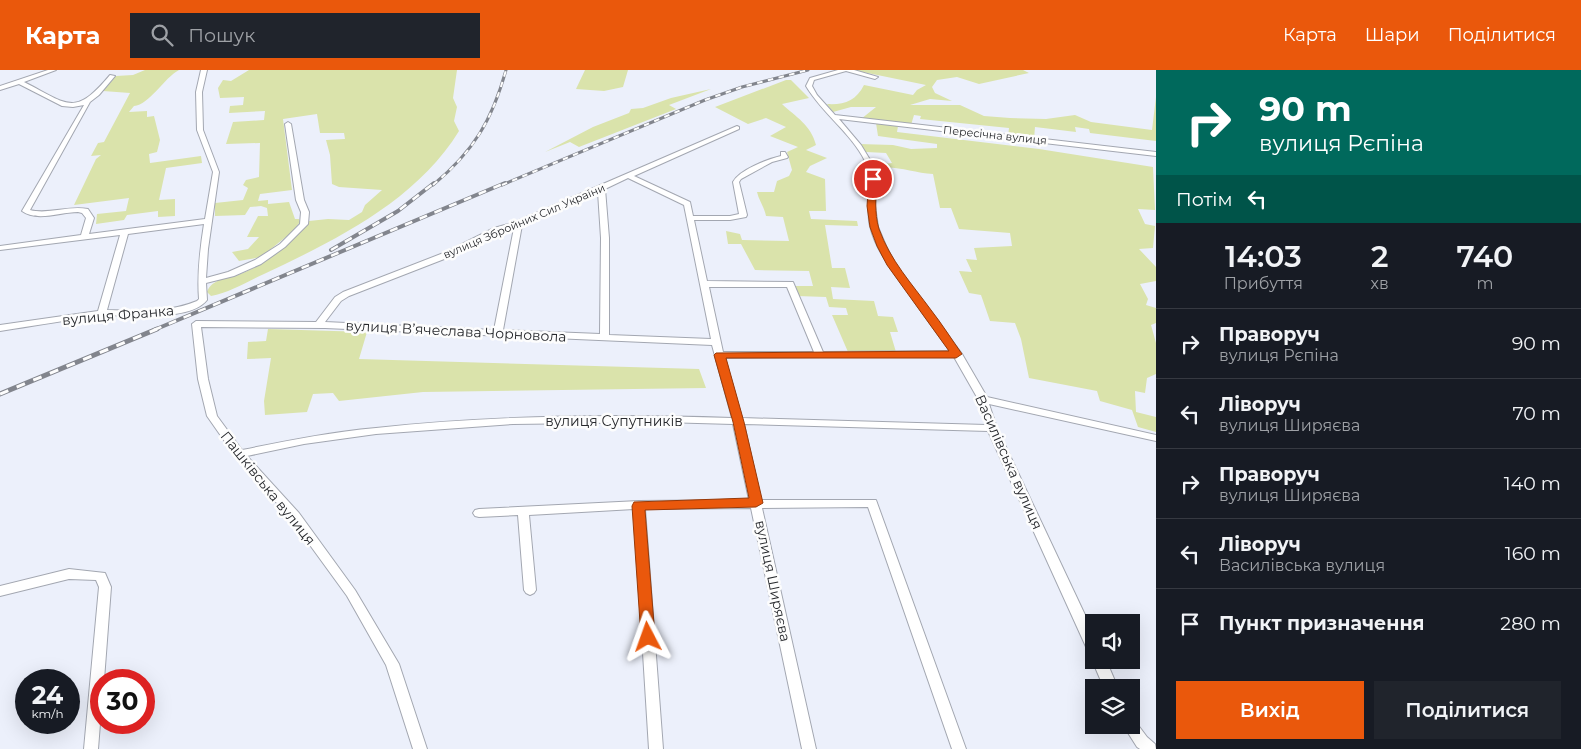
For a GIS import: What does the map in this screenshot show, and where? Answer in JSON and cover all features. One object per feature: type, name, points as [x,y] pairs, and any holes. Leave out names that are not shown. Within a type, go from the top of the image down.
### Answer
[{"type":"street","points":[[0,88],[54,70]]},
{"type":"street","points":[[204,70],[199,92],[200,130],[216,172],[208,221],[202,282],[238,273],[256,265],[304,224],[305,212],[300,200],[288,124]]},
{"type":"street","name":"Василівська вулиця","points":[[875,77],[845,70],[826,74],[810,82],[815,96],[859,146],[868,163],[873,179],[871,206],[874,227],[882,246],[892,265],[930,314],[983,399],[992,428],[1085,630]]},
{"type":"street","points":[[84,238],[90,214],[80,209],[34,213],[26,211],[88,103],[112,76]]},
{"type":"street","points":[[20,82],[64,106],[88,103]]},
{"type":"street","name":"Пересічна вулиця","points":[[834,117],[1156,154]]},
{"type":"street","name":"вулиця Збройних Сил України","points":[[319,325],[338,299],[346,294],[449,254],[497,230],[518,224],[737,128]]},
{"type":"street","points":[[691,218],[730,218],[743,215],[736,182],[738,178],[770,161],[785,157],[782,153]]},
{"type":"street","name":"вулиця Ширяєва","points":[[629,176],[687,204],[719,355],[738,422],[809,749]]},
{"type":"street","points":[[601,188],[605,238],[604,337]]},
{"type":"street","points":[[0,248],[208,221]]},
{"type":"street","points":[[498,332],[518,224]]},
{"type":"street","points":[[102,313],[124,233]]},
{"type":"street","name":"вулиця Франка","points":[[0,328],[102,313],[147,314],[186,309],[203,300],[202,282]]},
{"type":"street","points":[[705,284],[790,284],[820,355]]},
{"type":"street","name":"вулиця Вʼячеслава Чорновола","points":[[196,324],[319,325],[716,342]]},
{"type":"street","name":"Пашківська вулиця","points":[[196,324],[203,379],[212,416],[238,454],[294,516],[351,594],[392,664],[420,749]]},
{"type":"street","points":[[719,355],[956,354]]},
{"type":"street","points":[[983,399],[1156,438]]},
{"type":"street","name":"вулиця Супутників","points":[[238,454],[304,441],[376,431],[513,422],[662,420],[992,428]]},
{"type":"street","points":[[479,512],[756,503],[872,503],[959,749]]},
{"type":"street","points":[[639,506],[656,749]]},
{"type":"street","points":[[523,510],[530,590]]},
{"type":"street","points":[[0,591],[69,574],[101,576],[105,587],[91,749]]},
{"type":"street","points":[[1136,734],[1150,749]]},
{"type":"green space","points":[[145,70],[179,70],[151,96],[134,106],[129,112],[147,111],[147,117],[154,116],[160,140],[157,152],[149,154],[150,163],[201,156],[202,163],[166,168],[159,200],[175,199],[175,216],[158,217],[158,211],[127,215],[124,220],[96,224],[97,214],[126,211],[129,198],[74,205],[96,159],[101,155],[91,156],[98,143],[104,142],[130,93],[103,91],[116,76],[133,75]]},
{"type":"green space","points":[[249,70],[457,70],[453,98],[457,107],[454,121],[459,131],[441,156],[421,178],[372,216],[291,261],[231,290],[211,296],[207,292],[209,287],[217,281],[243,273],[262,263],[288,244],[309,221],[328,219],[349,220],[362,212],[365,205],[382,190],[339,187],[332,184],[330,155],[326,140],[345,139],[344,133],[320,133],[317,114],[283,119],[292,190],[260,194],[258,201],[268,200],[268,204],[289,202],[295,219],[299,219],[300,222],[292,232],[261,257],[239,261],[232,252],[248,249],[259,237],[247,237],[258,216],[268,216],[267,208],[261,206],[250,207],[245,215],[215,216],[215,203],[243,200],[248,188],[243,185],[246,180],[259,177],[260,143],[226,144],[233,122],[264,120],[265,111],[229,113],[230,106],[243,105],[244,97],[220,98],[218,88],[223,80],[231,81]]},
{"type":"green space","points":[[585,70],[628,70],[623,87],[604,91],[576,89]]},
{"type":"green space","points":[[853,70],[1023,70],[1029,73],[979,84],[957,77],[937,80],[932,87],[935,93],[952,101],[930,99],[910,105],[960,105],[984,116],[1046,119],[1075,115],[1091,122],[1152,130],[1156,97],[1156,141],[1090,133],[1089,129],[1075,127],[1076,132],[1035,127],[1034,139],[1008,137],[1009,128],[920,119],[921,116],[914,115],[911,125],[861,119],[876,107],[851,107],[833,112],[827,104],[839,104],[849,101],[857,95],[864,85],[913,95],[917,90],[926,85]]},
{"type":"green space","points":[[786,80],[791,80],[809,98],[782,104],[811,132],[816,145],[806,150],[827,158],[810,166],[806,172],[825,179],[826,211],[809,211],[811,219],[857,221],[858,226],[825,225],[832,268],[845,268],[850,288],[831,287],[833,299],[874,301],[878,316],[893,317],[898,332],[890,332],[896,352],[848,352],[832,315],[848,315],[846,308],[829,307],[826,297],[797,296],[794,286],[813,286],[809,271],[755,270],[741,244],[728,244],[726,231],[740,234],[742,240],[789,241],[783,217],[766,216],[757,192],[774,192],[777,181],[789,176],[792,170],[787,152],[798,147],[770,136],[786,127],[766,118],[748,124],[715,107]]},
{"type":"green space","points":[[711,89],[669,105],[676,109],[579,147],[570,142],[545,152],[593,127],[629,113],[631,109],[643,108],[671,98]]},
{"type":"green space","points":[[876,123],[898,126],[897,132],[1039,149],[1153,167],[1155,210],[1138,209],[1145,224],[1155,226],[1153,248],[1139,249],[1156,267],[1156,281],[1140,284],[1148,299],[1146,305],[1156,308],[1156,323],[1151,325],[1156,343],[1156,374],[1147,378],[1145,393],[1135,391],[1136,412],[1156,417],[1156,432],[1138,427],[1132,410],[1100,401],[1097,391],[1029,378],[1021,339],[1015,323],[990,321],[981,295],[969,293],[959,271],[972,272],[966,259],[977,260],[974,248],[1012,246],[1010,233],[959,229],[951,208],[940,208],[933,174],[896,168],[876,169],[874,167],[876,165],[892,163],[886,153],[866,152],[859,144],[893,145],[911,149],[937,148],[937,144],[878,136]]},
{"type":"green space","points":[[268,329],[367,332],[359,359],[699,369],[706,388],[423,392],[339,401],[333,393],[313,394],[307,412],[265,415],[264,401],[271,358],[247,359],[248,342],[266,341]]},
{"type":"railway","points":[[433,185],[460,160],[480,134],[501,88],[506,70]]},
{"type":"railway","points":[[502,185],[705,100],[742,87],[808,70]]},
{"type":"railway","points":[[331,250],[398,211],[434,183]]},
{"type":"railway","points":[[154,330],[505,183]]},
{"type":"railway","points":[[0,394],[157,329]]},
{"type":"route","points":[[648,637],[639,506],[756,503],[738,422],[719,355],[956,354],[930,314],[892,265],[882,246],[874,227],[871,206],[873,179]]}]
